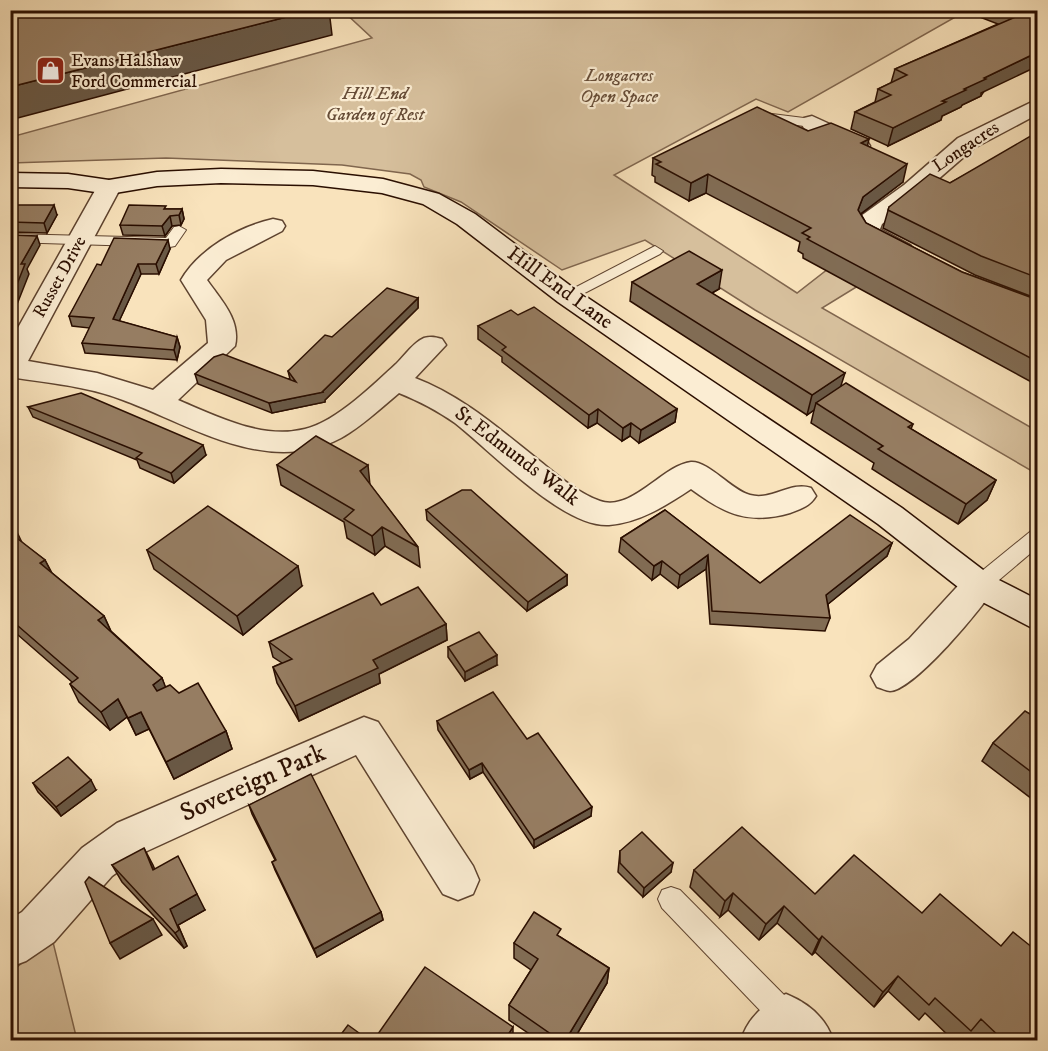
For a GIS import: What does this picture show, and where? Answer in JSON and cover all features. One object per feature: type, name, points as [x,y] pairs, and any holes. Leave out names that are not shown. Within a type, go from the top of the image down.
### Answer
[{"type":"street","name":"Longacres","points":[[919,259],[871,234],[868,229],[870,221],[912,190],[917,170],[1038,105]]},
{"type":"street","points":[[812,123],[884,157]]},
{"type":"street","points":[[992,128],[1019,139]]},
{"type":"street","name":"Hill End Lane","points":[[10,180],[68,181],[109,187],[158,179],[221,176],[313,178],[403,191],[446,206],[567,296],[890,516],[979,585],[1038,618]]},
{"type":"street","name":"Russet Drive","points":[[10,368],[109,187]]},
{"type":"street","points":[[157,402],[221,346],[226,335],[223,325],[194,280],[198,271],[214,257],[273,226]]},
{"type":"street","points":[[10,368],[110,385],[250,438],[279,442],[306,440],[343,424],[395,381],[432,345]]},
{"type":"street","name":"St Edmunds Walk","points":[[395,381],[427,392],[463,414],[572,502],[604,514],[633,509],[692,473],[731,502],[754,508],[775,507],[800,496]]},
{"type":"street","points":[[890,676],[922,649],[979,585]]},
{"type":"street","name":"Sovereign Park","points":[[10,945],[38,927],[97,862],[132,837],[364,734],[458,880]]},
{"type":"lane","points":[[742,118],[761,115],[812,123]]},
{"type":"lane","points":[[10,238],[170,243],[179,230]]},
{"type":"lane","points":[[567,296],[655,251]]},
{"type":"lane","points":[[979,585],[1038,536]]},
{"type":"lane","points":[[671,899],[786,1033]]},
{"type":"green space","points":[[343,11],[966,11],[788,112],[756,99],[614,175],[797,293],[828,269],[897,262],[822,308],[1037,431],[1037,474],[755,310],[645,240],[562,270],[461,202],[424,187],[421,180],[410,174],[342,165],[166,158],[11,163],[11,137],[372,38]]},
{"type":"green space","points":[[52,938],[77,1040],[11,1040],[10,973]]},
{"type":"building","points":[[43,10],[314,10],[10,87],[10,18]]},
{"type":"building","points":[[1009,10],[1038,10],[1038,52],[984,78],[986,79],[942,101],[946,102],[893,128],[855,112],[891,95],[878,89],[907,75],[895,69],[1020,15]]},
{"type":"building","points":[[757,107],[808,131],[831,123],[869,139],[861,143],[907,164],[863,197],[858,210],[866,223],[962,272],[1038,300],[1038,362],[807,239],[810,237],[802,233],[811,228],[708,174],[691,183],[656,164],[661,162],[653,158]]},
{"type":"building","points":[[1034,134],[1038,135],[1038,278],[981,256],[888,210],[930,174],[950,183]]},
{"type":"building","points":[[17,205],[54,205],[44,223],[10,222],[10,216]]},
{"type":"building","points":[[129,205],[182,209],[179,215],[170,216],[162,226],[120,225]]},
{"type":"building","points":[[10,235],[37,236],[21,264],[25,264],[10,302]]},
{"type":"building","points":[[114,238],[168,240],[156,264],[138,264],[113,319],[177,337],[174,350],[82,343],[94,318],[69,316],[97,264],[101,265]]},
{"type":"building","points":[[689,251],[722,270],[697,284],[845,373],[812,395],[632,282]]},
{"type":"building","points":[[387,288],[418,298],[322,392],[324,392],[269,403],[195,374],[214,357],[223,354],[296,382],[288,371],[325,335],[332,337]]},
{"type":"building","points":[[534,307],[677,409],[641,430],[631,423],[623,428],[598,409],[589,415],[502,350],[506,347],[478,326],[511,310],[518,315]]},
{"type":"building","points":[[846,383],[913,424],[908,427],[996,480],[966,504],[878,449],[883,446],[816,403]]},
{"type":"building","points":[[81,393],[203,445],[171,473],[136,458],[142,453],[28,407]]},
{"type":"building","points":[[316,436],[368,465],[360,471],[418,547],[382,527],[372,536],[344,519],[354,510],[277,465]]},
{"type":"building","points":[[462,490],[471,490],[567,575],[528,602],[426,510]]},
{"type":"building","points":[[208,506],[298,566],[237,616],[147,550]]},
{"type":"building","points":[[665,510],[760,583],[850,515],[892,543],[826,595],[830,618],[712,611],[708,555],[680,575],[662,561],[654,566],[621,538]]},
{"type":"building","points":[[10,528],[17,532],[13,535],[45,560],[40,563],[104,616],[98,620],[162,678],[153,685],[157,691],[170,685],[179,693],[198,683],[226,731],[166,762],[141,712],[128,718],[118,699],[101,712],[70,684],[78,678],[10,619]]},
{"type":"building","points":[[418,587],[446,624],[373,660],[378,668],[295,706],[273,667],[292,659],[269,642],[373,593],[381,605]]},
{"type":"building","points":[[479,632],[497,655],[465,672],[448,647]]},
{"type":"building","points":[[493,692],[527,739],[538,733],[592,807],[534,840],[482,763],[469,770],[437,721]]},
{"type":"building","points":[[1038,706],[1038,777],[993,743],[1025,711],[1030,714]]},
{"type":"building","points":[[68,757],[91,780],[56,807],[33,783]]},
{"type":"building","points":[[311,774],[381,912],[314,949],[272,862],[276,860],[249,805]]},
{"type":"building","points":[[742,827],[815,894],[854,855],[922,913],[940,894],[1001,946],[1013,932],[1038,952],[1038,1041],[1004,1041],[981,1019],[971,1031],[935,998],[929,1005],[898,976],[883,992],[822,936],[819,940],[784,906],[766,924],[733,893],[725,901],[694,870]]},
{"type":"building","points":[[642,832],[673,863],[644,888],[620,863],[620,851]]},
{"type":"building","points":[[144,848],[153,870],[178,856],[197,894],[170,909],[179,930],[175,933],[112,865]]},
{"type":"building","points":[[89,877],[153,919],[110,943],[85,882]]},
{"type":"building","points":[[534,912],[561,929],[557,935],[609,968],[565,1041],[561,1041],[509,1005],[538,959],[514,943]]},
{"type":"building","points":[[425,967],[513,1027],[504,1041],[373,1041]]},
{"type":"building","points":[[348,1025],[370,1041],[336,1041]]},
{"type":"place","name":"Evans Halshaw Ford Commercial","points":[[50,71]]},
{"type":"park label","name":"Longacres Open Space","points":[[619,86]]},
{"type":"park label","name":"Hill End Garden of Rest","points":[[375,104]]}]
